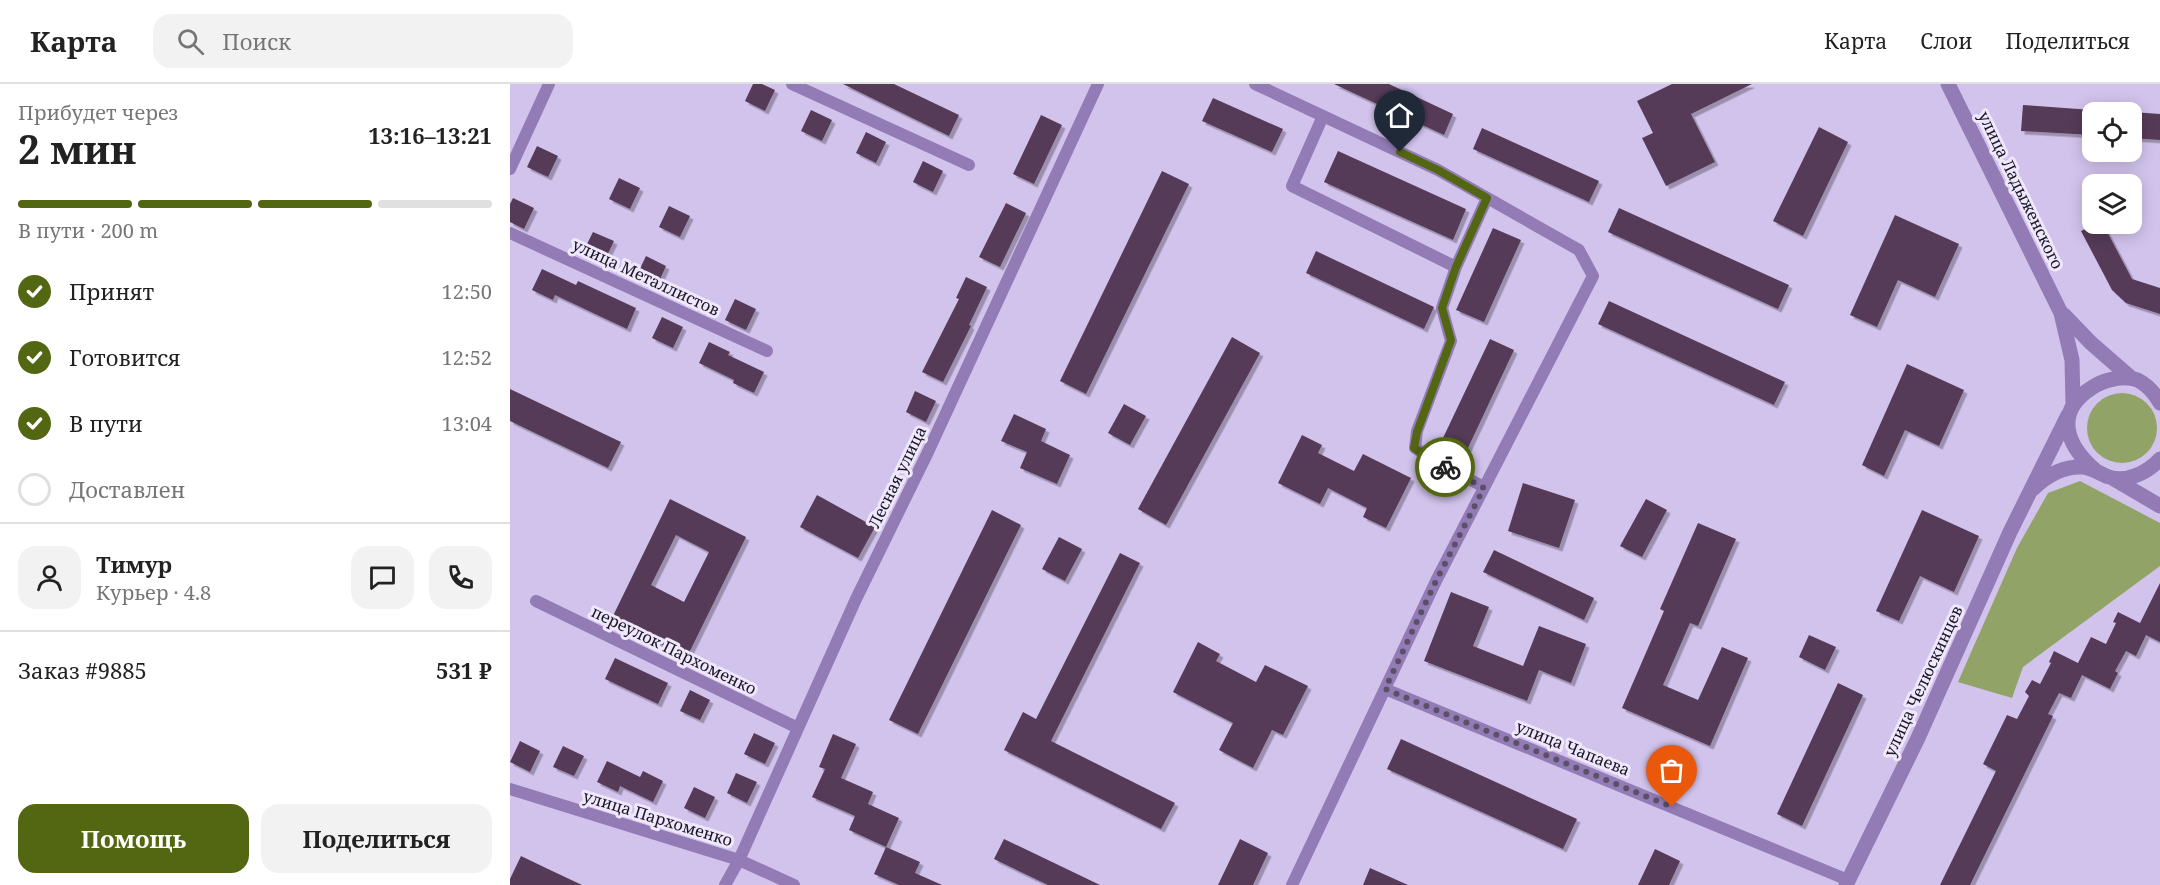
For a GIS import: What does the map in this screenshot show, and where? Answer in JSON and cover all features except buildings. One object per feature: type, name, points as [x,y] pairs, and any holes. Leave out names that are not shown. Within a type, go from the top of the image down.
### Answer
[{"type":"street","points":[[510,169],[549,84]]},
{"type":"street","points":[[792,84],[969,165]]},
{"type":"street","name":"Лесная улица","points":[[726,885],[856,599],[928,452],[1098,84]]},
{"type":"street","points":[[1255,84],[1438,170],[1579,250],[1593,276],[1436,581],[1292,885]]},
{"type":"street","name":"улица Ладыженского","points":[[1948,84],[2061,313]]},
{"type":"street","points":[[1323,116],[1292,186],[1456,267]]},
{"type":"street","points":[[1484,488],[1414,448],[1417,432],[1451,340],[1442,308],[1456,267],[1487,198]]},
{"type":"street","name":"улица Металлистов","points":[[510,233],[767,351]]},
{"type":"street","points":[[2061,313],[2097,349],[2154,393],[2160,403]]},
{"type":"street","points":[[2061,313],[2072,360],[2069,434],[2073,446],[2082,459],[2095,470]]},
{"type":"street","points":[[2071,409],[2086,391],[2099,383],[2136,380],[2160,384]]},
{"type":"street","name":"улица Челюскинцев","points":[[1847,882],[1918,738],[2030,491],[2071,409]]},
{"type":"street","points":[[2112,478],[2128,478],[2142,473],[2160,459]]},
{"type":"street","points":[[2030,491],[2059,471],[2083,467],[2112,478],[2160,506]]},
{"type":"street","name":"переулок Пархоменко","points":[[536,601],[798,728]]},
{"type":"street","name":"улица Чапаева","points":[[1385,689],[1847,882]]},
{"type":"street","name":"улица Пархоменко","points":[[510,789],[739,860],[794,885]]},
{"type":"green space","points":[[2122,393],[2135,396],[2147,403],[2154,415],[2157,428],[2154,441],[2147,453],[2135,460],[2122,463],[2109,460],[2097,453],[2090,441],[2087,428],[2090,415],[2097,403],[2109,396]]},
{"type":"green space","points":[[2080,481],[2160,523],[2160,566],[2023,667],[2012,698],[1958,682],[2017,548],[2048,493]]},
{"type":"way so far","points":[[1445,467],[1484,488],[1436,581],[1385,689],[1672,807]]},
{"type":"route","points":[[1400,152],[1438,170],[1487,198],[1456,267],[1442,308],[1451,340],[1417,432],[1414,448],[1445,467]]}]
